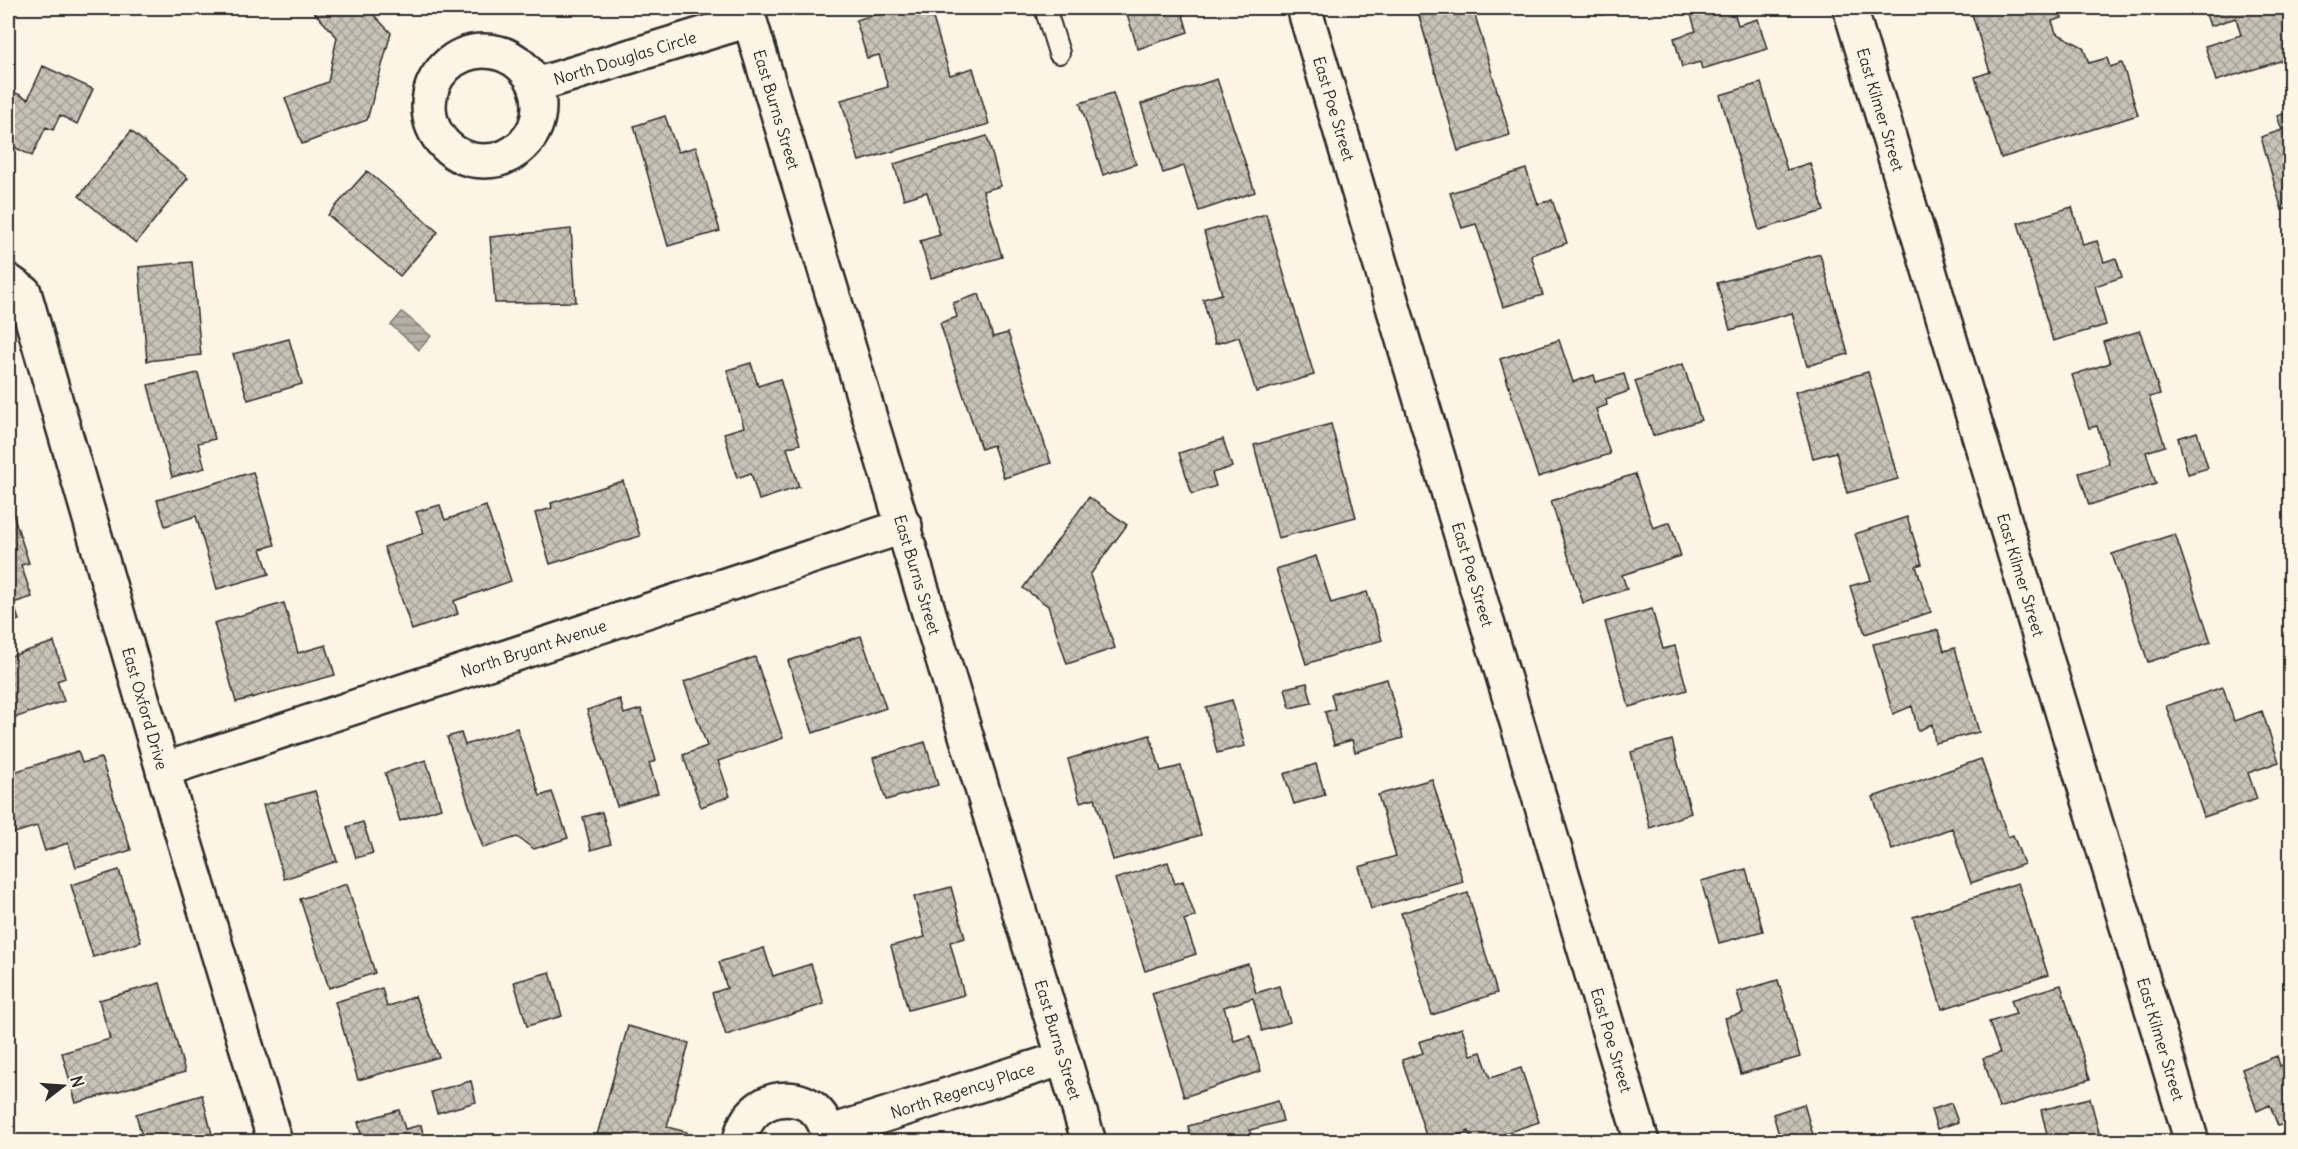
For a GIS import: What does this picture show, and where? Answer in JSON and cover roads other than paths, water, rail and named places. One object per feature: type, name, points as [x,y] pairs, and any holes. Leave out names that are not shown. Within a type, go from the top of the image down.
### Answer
[{"type":"street","name":"East Poe Street","points":[[1304,8],[1642,1142]]},
{"type":"street","name":"East Kilmer Street","points":[[1850,8],[2192,1142]]},
{"type":"street","name":"North Douglas Circle","points":[[536,85],[747,14]]},
{"type":"street","name":"East Burns Street","points":[[747,14],[905,526],[1089,1142]]},
{"type":"street","name":"East Oxford Drive","points":[[8,281],[24,292],[163,770],[275,1142]]},
{"type":"street","name":"North Bryant Avenue","points":[[163,770],[905,526]]},
{"type":"street","name":"North Regency Place","points":[[828,1137],[1064,1058]]},
{"type":"street","points":[[740,1142],[742,1129],[749,1116],[760,1106],[773,1100],[788,1098],[802,1102],[814,1110],[824,1122],[828,1137]]},
{"type":"lane","points":[[1045,8],[1059,53]]}]
